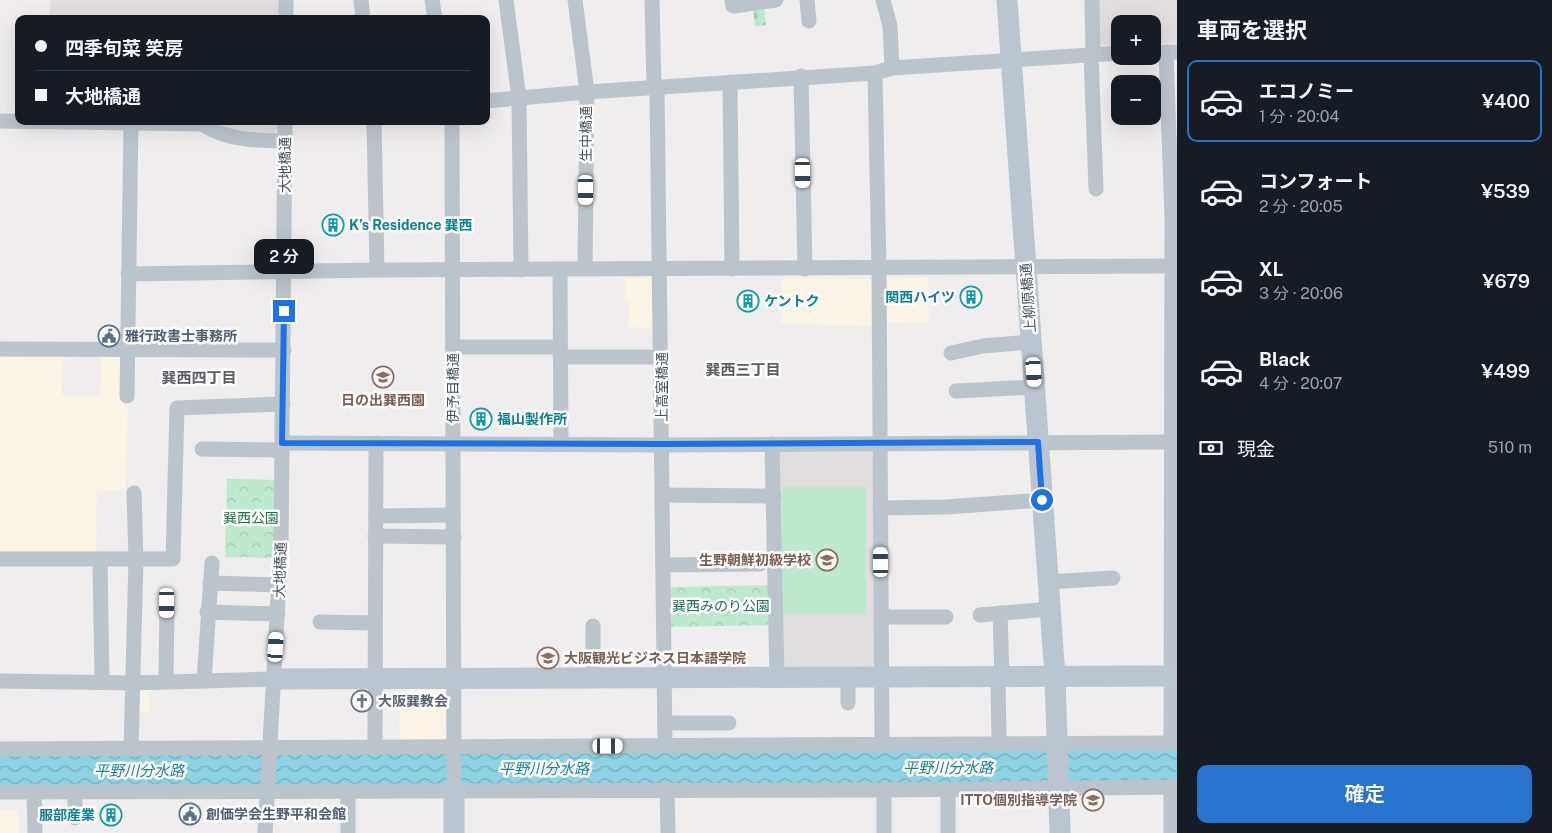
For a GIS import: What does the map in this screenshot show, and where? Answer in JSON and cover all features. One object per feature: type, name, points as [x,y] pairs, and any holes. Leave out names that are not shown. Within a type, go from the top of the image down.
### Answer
[{"type":"street","points":[[286,0],[286,15]]},
{"type":"street","points":[[360,0],[362,15]]},
{"type":"street","points":[[432,0],[434,15]]},
{"type":"street","points":[[506,0],[519,98],[521,270]]},
{"type":"street","name":"生中橋通","points":[[575,0],[587,92],[585,269]]},
{"type":"street","name":"上高室橋通","points":[[652,0],[661,270],[665,746]]},
{"type":"street","points":[[732,0],[733,6],[776,0]]},
{"type":"street","points":[[807,0],[808,21]]},
{"type":"street","points":[[884,0],[890,26],[892,68]]},
{"type":"street","name":"上柳原橋通","points":[[1007,0],[1055,677],[1057,788]]},
{"type":"street","points":[[1092,0],[1096,189]]},
{"type":"street","points":[[0,749],[1174,743],[1175,266],[1165,52]]},
{"type":"street","points":[[490,101],[875,72],[892,68],[1012,62],[1092,54],[1111,54]]},
{"type":"street","points":[[875,72],[879,269],[882,743]]},
{"type":"street","points":[[802,76],[805,269]]},
{"type":"street","points":[[730,82],[732,269]]},
{"type":"street","points":[[0,121],[15,121]]},
{"type":"street","points":[[127,396],[131,125]]},
{"type":"street","points":[[204,125],[213,131],[238,139],[285,141]]},
{"type":"street","name":"大地橋通","points":[[268,790],[279,585],[284,350],[285,125]]},
{"type":"street","points":[[374,125],[377,270]]},
{"type":"street","name":"伊予目橋通","points":[[452,125],[454,790]]},
{"type":"street","points":[[128,274],[377,270],[879,269],[1026,266],[1175,266]]},
{"type":"street","points":[[560,269],[560,444]]},
{"type":"street","points":[[950,353],[983,346],[1031,342]]},
{"type":"street","points":[[453,347],[662,357]]},
{"type":"street","points":[[0,349],[284,350]]},
{"type":"street","points":[[956,391],[1034,386]]},
{"type":"street","points":[[0,559],[173,560],[177,408],[283,404]]},
{"type":"street","points":[[202,449],[376,443],[1175,442]]},
{"type":"street","points":[[375,746],[376,443]]},
{"type":"street","points":[[772,444],[777,678]]},
{"type":"street","points":[[132,749],[136,559],[134,493]]},
{"type":"street","points":[[662,495],[774,496]]},
{"type":"street","points":[[880,508],[1042,500]]},
{"type":"street","points":[[376,516],[453,515]]},
{"type":"street","points":[[375,536],[454,537]]},
{"type":"street","points":[[100,559],[102,682]]},
{"type":"street","points":[[204,681],[207,612],[212,563]]},
{"type":"street","points":[[663,565],[760,564]]},
{"type":"street","points":[[1048,582],[1113,578]]},
{"type":"street","points":[[210,583],[279,585]]},
{"type":"street","points":[[166,682],[167,603]]},
{"type":"street","points":[[980,615],[1050,609]]},
{"type":"street","points":[[207,612],[278,614]]},
{"type":"street","points":[[998,743],[1000,613]]},
{"type":"street","points":[[882,617],[946,617]]},
{"type":"street","points":[[320,622],[374,624]]},
{"type":"street","points":[[593,626],[594,679]]},
{"type":"street","points":[[0,681],[166,682],[274,679],[1174,676]]},
{"type":"street","points":[[848,677],[848,704]]},
{"type":"street","points":[[665,724],[729,723]]},
{"type":"street","points":[[0,792],[667,789],[948,790],[1174,787],[1171,833]]},
{"type":"street","points":[[1057,788],[1060,833]]},
{"type":"street","points":[[667,789],[668,833]]},
{"type":"street","points":[[265,833],[268,790]]},
{"type":"street","points":[[348,790],[348,833]]},
{"type":"street","points":[[454,790],[454,833]]},
{"type":"street","points":[[884,790],[884,833]]},
{"type":"street","points":[[948,790],[948,833]]},
{"type":"street","points":[[34,791],[35,833]]},
{"type":"street","points":[[75,791],[75,818]]},
{"type":"shaded area","points":[[51,0],[279,0],[279,15],[49,15]]},
{"type":"shaded area","points":[[1098,0],[1177,0],[1177,43],[1161,44],[1161,15],[1111,15],[1111,45],[1097,45]]},
{"type":"shaded area","points":[[218,125],[278,125],[278,129],[272,135],[242,135]]},
{"type":"shaded area","points":[[928,277],[929,322],[886,323],[886,278]]},
{"type":"shaded area","points":[[625,278],[651,278],[655,283],[655,328],[628,327],[629,302],[625,302]]},
{"type":"shaded area","points":[[782,278],[874,279],[873,326],[781,324]]},
{"type":"shaded area","points":[[0,355],[63,355],[62,396],[100,397],[101,356],[124,356],[128,399],[126,491],[97,491],[96,556],[0,555]]},
{"type":"shaded area","name":"生野朝鮮初級学校","points":[[776,448],[868,449],[873,454],[876,666],[872,670],[781,671]]},
{"type":"shaded area","points":[[407,686],[446,689],[446,741],[400,741],[399,702],[407,702]]},
{"type":"shaded area","points":[[137,689],[149,690],[149,712],[137,712]]},
{"type":"shaded area","points":[[0,810],[18,810],[18,833],[0,833]]},
{"type":"green space","points":[[764,7],[766,25],[755,26],[753,8]]},
{"type":"green space","name":"巽西公園","points":[[227,479],[277,480],[276,558],[225,557]]},
{"type":"green space","points":[[782,487],[866,487],[866,614],[782,614]]},
{"type":"green space","name":"巽西みのり公園","points":[[771,585],[772,625],[670,627],[670,587]]},
{"type":"water","name":"平野川分水路","points":[[1177,748],[1177,782],[0,787],[0,753]]},
{"type":"place","name":"K’s Residence 巽西","points":[[333,225]]},
{"type":"place","name":"関西ハイツ","points":[[971,297]]},
{"type":"place","name":"ケントク","points":[[748,301]]},
{"type":"place","name":"雅行政書士事務所","points":[[109,336]]},
{"type":"place","name":"日の出巽西園","points":[[383,377]]},
{"type":"place","name":"福山製作所","points":[[481,419]]},
{"type":"place","name":"生野朝鮮初級学校","points":[[827,560]]},
{"type":"place","name":"大阪観光ビジネス日本語学院","points":[[548,658]]},
{"type":"place","name":"大阪巽教会","points":[[362,701]]},
{"type":"place","name":"ITTO個別指導学院","points":[[1093,800]]},
{"type":"place","name":"創価学会生野平和会館","points":[[190,814]]},
{"type":"place","name":"服部産業","points":[[111,815]]},
{"type":"district","name":"巽西三丁目","points":[[743,369]]},
{"type":"district","name":"巽西四丁目","points":[[199,377]]},
{"type":"route","points":[[284,311],[282,443],[662,444],[1038,442],[1042,500]]}]
